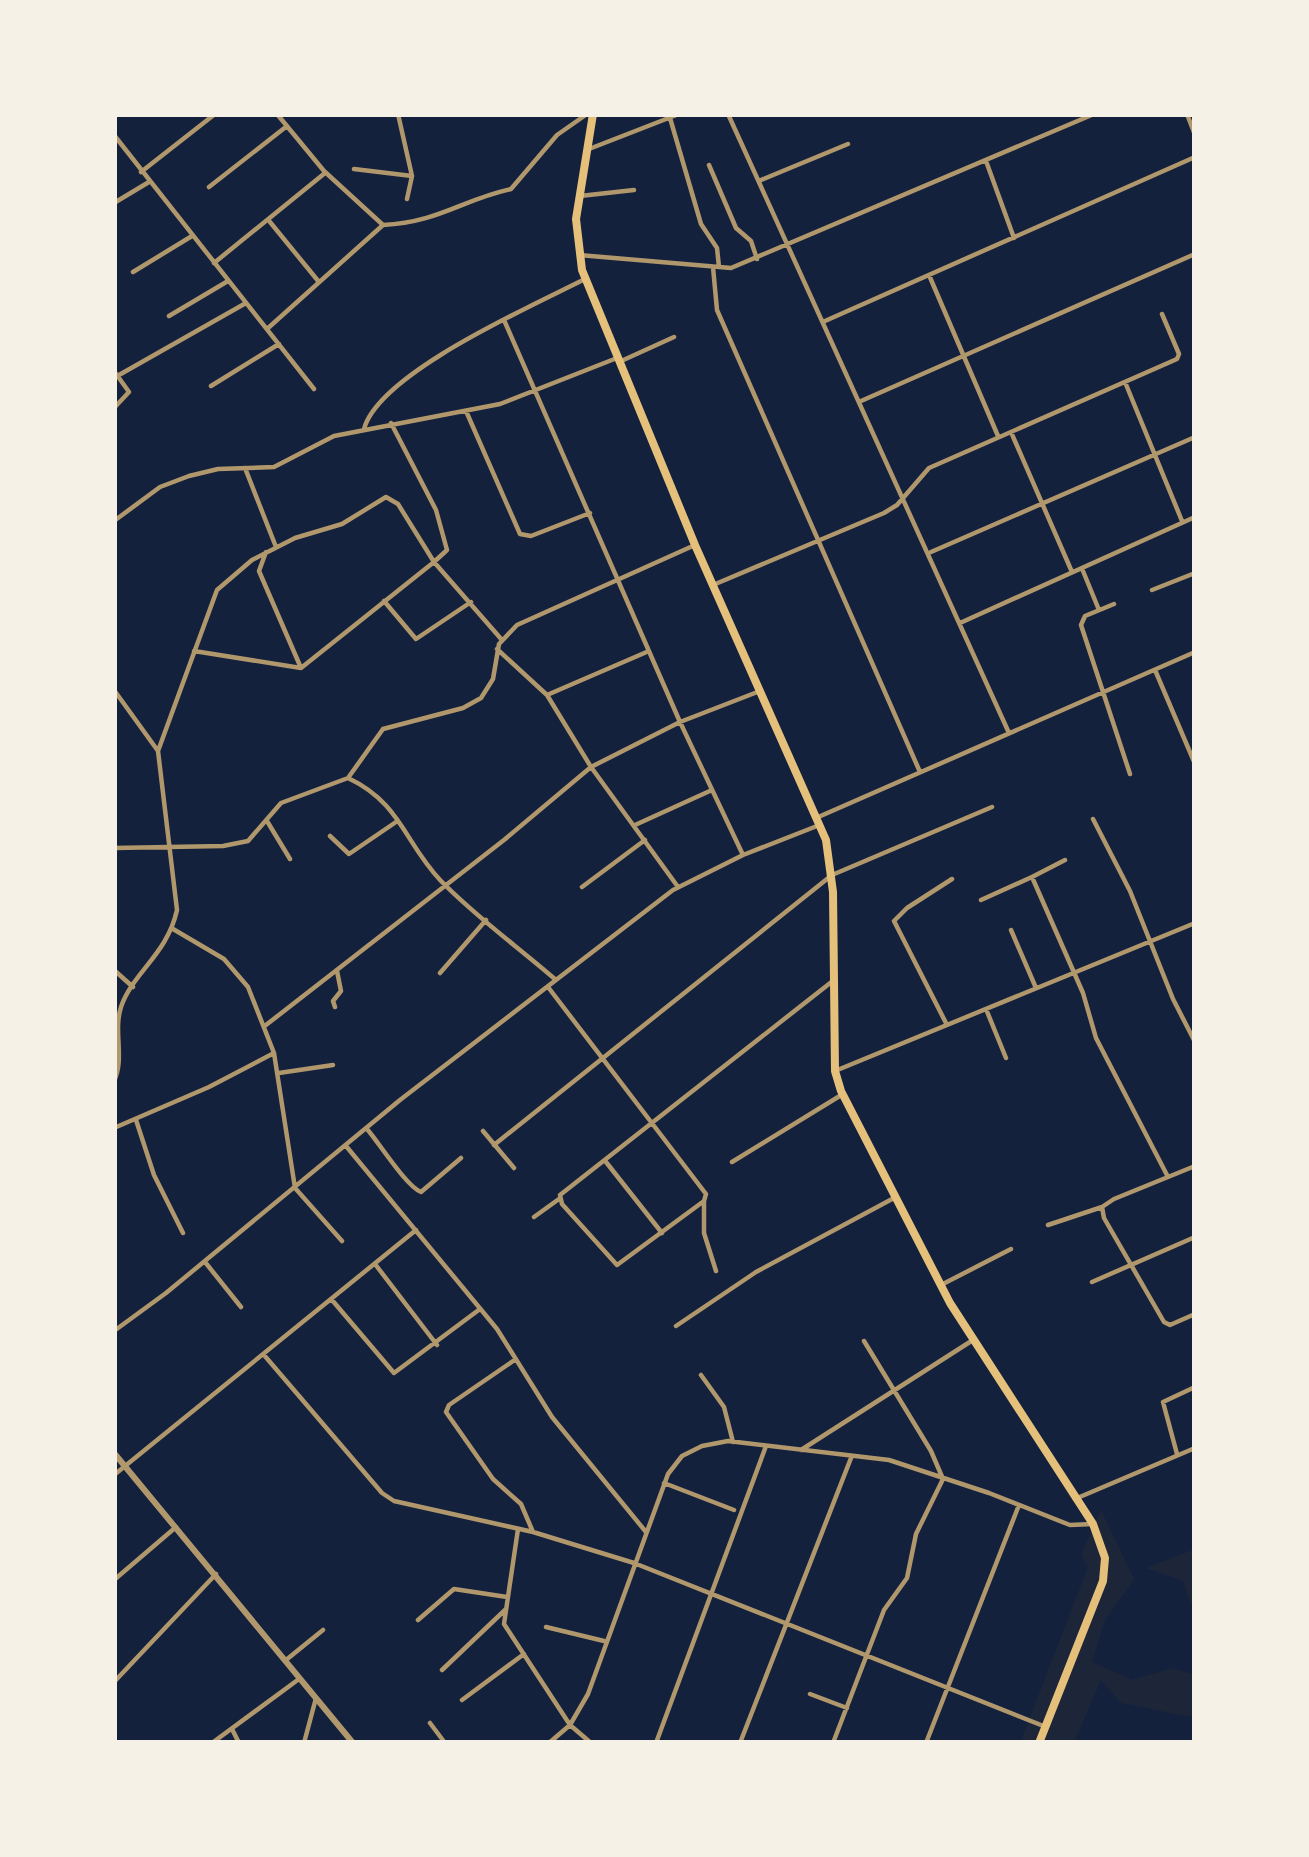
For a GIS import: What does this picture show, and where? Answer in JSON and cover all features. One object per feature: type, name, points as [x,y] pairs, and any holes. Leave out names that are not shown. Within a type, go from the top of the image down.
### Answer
[{"type":"highway","points":[[590,114],[578,196],[579,255],[585,279],[695,545],[818,822],[832,875],[835,1071],[843,1094],[940,1286],[1093,1525],[1105,1558],[1103,1581],[1039,1743]]},
{"type":"street","points":[[141,172],[215,114]]},
{"type":"street","points":[[277,114],[326,173],[383,225]]},
{"type":"street","points":[[398,114],[412,176],[407,199]]},
{"type":"street","points":[[267,330],[383,225],[434,219],[484,194],[512,189],[557,134],[590,114]]},
{"type":"street","points":[[586,150],[679,114]]},
{"type":"street","points":[[728,114],[1009,734]]},
{"type":"street","points":[[579,255],[731,268],[1094,114]]},
{"type":"street","points":[[1186,114],[1195,135]]},
{"type":"street","points":[[670,118],[700,224],[717,248],[717,310],[920,772]]},
{"type":"street","points":[[209,187],[287,126]]},
{"type":"street","points":[[114,135],[314,388]]},
{"type":"street","points":[[761,180],[848,144]]},
{"type":"street","points":[[825,321],[1195,157]]},
{"type":"street","points":[[986,161],[1014,238]]},
{"type":"street","points":[[709,165],[738,232],[752,241],[757,260]]},
{"type":"street","points":[[354,169],[412,176]]},
{"type":"street","points":[[214,263],[326,173]]},
{"type":"street","points":[[114,202],[149,182]]},
{"type":"street","points":[[578,196],[634,190]]},
{"type":"street","points":[[269,221],[320,282]]},
{"type":"street","points":[[133,272],[192,236]]},
{"type":"street","points":[[861,401],[1195,254]]},
{"type":"street","points":[[929,275],[998,437]]},
{"type":"street","points":[[364,429],[370,412],[389,391],[504,320],[585,279]]},
{"type":"street","points":[[169,316],[228,280]]},
{"type":"street","points":[[114,408],[129,392],[116,373],[246,303]]},
{"type":"street","points":[[713,585],[884,513],[929,468],[1177,359],[1179,353],[1162,314]]},
{"type":"street","points":[[504,320],[743,855]]},
{"type":"street","points":[[114,521],[160,487],[218,469],[274,467],[334,436],[500,404],[674,337]]},
{"type":"street","points":[[211,386],[279,344]]},
{"type":"street","points":[[1125,382],[1183,523]]},
{"type":"street","points":[[466,411],[520,534],[531,536],[590,513]]},
{"type":"street","points":[[194,652],[301,668],[445,554],[447,545],[436,510],[391,423]]},
{"type":"street","points":[[1011,432],[1072,572]]},
{"type":"street","points":[[929,553],[1195,437]]},
{"type":"street","points":[[245,468],[276,548]]},
{"type":"street","points":[[114,1081],[116,1026],[123,1003],[173,929],[177,910],[158,751],[217,590],[251,560],[342,524],[388,497],[398,504],[434,562],[502,640]]},
{"type":"street","points":[[960,623],[1195,518]]},
{"type":"street","points":[[114,848],[248,842],[281,802],[348,778],[382,729],[463,708],[481,698],[494,679],[497,650],[517,625],[695,545]]},
{"type":"street","points":[[266,552],[259,572],[301,668]]},
{"type":"street","points":[[1082,568],[1099,610]]},
{"type":"street","points":[[1152,590],[1195,573]]},
{"type":"street","points":[[384,601],[416,639],[471,602]]},
{"type":"street","points":[[1114,604],[1085,616],[1081,626],[1130,774]]},
{"type":"street","points":[[497,650],[547,695],[591,767],[678,887]]},
{"type":"street","points":[[547,695],[649,651]]},
{"type":"street","points":[[114,1331],[400,1100],[678,887],[920,772],[1195,652]]},
{"type":"street","points":[[1155,670],[1195,764]]},
{"type":"street","points":[[114,690],[158,751]]},
{"type":"street","points":[[266,1025],[591,767],[680,722],[760,691]]},
{"type":"street","points":[[348,778],[379,794],[446,886],[556,980]]},
{"type":"street","points":[[634,825],[712,790]]},
{"type":"street","points":[[494,1144],[832,875],[992,807]]},
{"type":"street","points":[[331,836],[349,854],[399,820]]},
{"type":"street","points":[[1093,820],[1130,891],[1195,1042]]},
{"type":"street","points":[[267,821],[290,859]]},
{"type":"street","points":[[582,886],[644,840]]},
{"type":"street","points":[[981,900],[1065,860]]},
{"type":"street","points":[[1032,877],[1074,973],[1094,1034],[1168,1177]]},
{"type":"street","points":[[946,1025],[894,921],[952,879]]},
{"type":"street","points":[[440,973],[486,920]]},
{"type":"street","points":[[835,1071],[1195,922]]},
{"type":"street","points":[[173,929],[224,958],[248,987],[274,1053],[296,1188],[342,1241]]},
{"type":"street","points":[[1011,930],[1036,988]]},
{"type":"street","points":[[114,970],[133,987]]},
{"type":"street","points":[[335,1007],[340,993],[337,971]]},
{"type":"street","points":[[534,1216],[834,980]]},
{"type":"street","points":[[548,986],[706,1194],[704,1233],[716,1271]]},
{"type":"street","points":[[986,1009],[1006,1058]]},
{"type":"street","points":[[114,1128],[274,1053]]},
{"type":"street","points":[[278,1072],[333,1065]]},
{"type":"street","points":[[732,1162],[843,1094]]},
{"type":"street","points":[[136,1120],[154,1174],[183,1233]]},
{"type":"street","points":[[367,1129],[395,1161],[407,1184],[421,1192],[461,1158]]},
{"type":"street","points":[[483,1131],[514,1168]]},
{"type":"street","points":[[346,1146],[480,1309],[567,1438],[646,1532]]},
{"type":"street","points":[[604,1160],[662,1232]]},
{"type":"street","points":[[1048,1225],[1195,1166]]},
{"type":"street","points":[[560,1198],[613,1264],[622,1263],[704,1201]]},
{"type":"street","points":[[676,1326],[756,1272],[894,1198]]},
{"type":"street","points":[[1102,1207],[1167,1324],[1195,1313]]},
{"type":"street","points":[[114,1475],[416,1230]]},
{"type":"street","points":[[1092,1282],[1195,1237]]},
{"type":"street","points":[[940,1286],[1011,1249]]},
{"type":"street","points":[[205,1262],[241,1307]]},
{"type":"street","points":[[375,1264],[437,1345]]},
{"type":"street","points":[[332,1300],[389,1371],[398,1372],[480,1309]]},
{"type":"street","points":[[801,1450],[974,1340]]},
{"type":"street","points":[[833,1743],[884,1610],[907,1578],[916,1534],[943,1480],[932,1451],[864,1341]]},
{"type":"street","points":[[264,1355],[382,1493],[410,1506],[518,1528],[634,1564],[1046,1726]]},
{"type":"street","points":[[516,1359],[449,1405],[446,1412],[494,1479],[521,1504],[533,1532]]},
{"type":"street","points":[[701,1375],[724,1407],[733,1442]]},
{"type":"street","points":[[1177,1454],[1163,1402],[1195,1387]]},
{"type":"street","points":[[549,1743],[570,1725],[588,1694],[664,1484],[682,1456],[702,1446],[733,1442],[889,1460],[1070,1526],[1093,1525]]},
{"type":"street","points":[[656,1743],[766,1446]]},
{"type":"street","points":[[1076,1499],[1195,1448]]},
{"type":"street","points":[[114,1453],[353,1743]]},
{"type":"street","points":[[740,1743],[852,1456]]},
{"type":"street","points":[[664,1484],[734,1510]]},
{"type":"street","points":[[926,1743],[1019,1505]]},
{"type":"street","points":[[114,1580],[176,1527]]},
{"type":"street","points":[[518,1528],[504,1624],[570,1725],[591,1743]]},
{"type":"street","points":[[114,1682],[216,1574]]},
{"type":"street","points":[[418,1620],[454,1589],[507,1597]]},
{"type":"street","points":[[442,1670],[505,1610]]},
{"type":"street","points":[[546,1627],[606,1642]]},
{"type":"street","points":[[286,1660],[323,1630]]},
{"type":"street","points":[[462,1700],[524,1654]]},
{"type":"street","points":[[212,1743],[300,1678]]},
{"type":"street","points":[[810,1694],[847,1708]]},
{"type":"street","points":[[304,1743],[316,1698]]},
{"type":"street","points":[[430,1723],[445,1743]]},
{"type":"street","points":[[232,1729],[238,1743]]},
{"type":"shaded area","points":[[1101,1510],[1134,1579],[1104,1622],[1092,1662],[1132,1680],[1173,1668],[1191,1674],[1195,1664],[1195,1718],[1121,1703],[1101,1680],[1074,1743],[1020,1743],[1088,1567],[1081,1555]]},
{"type":"shaded area","points":[[1195,1549],[1195,1616],[1183,1581],[1146,1568]]}]
